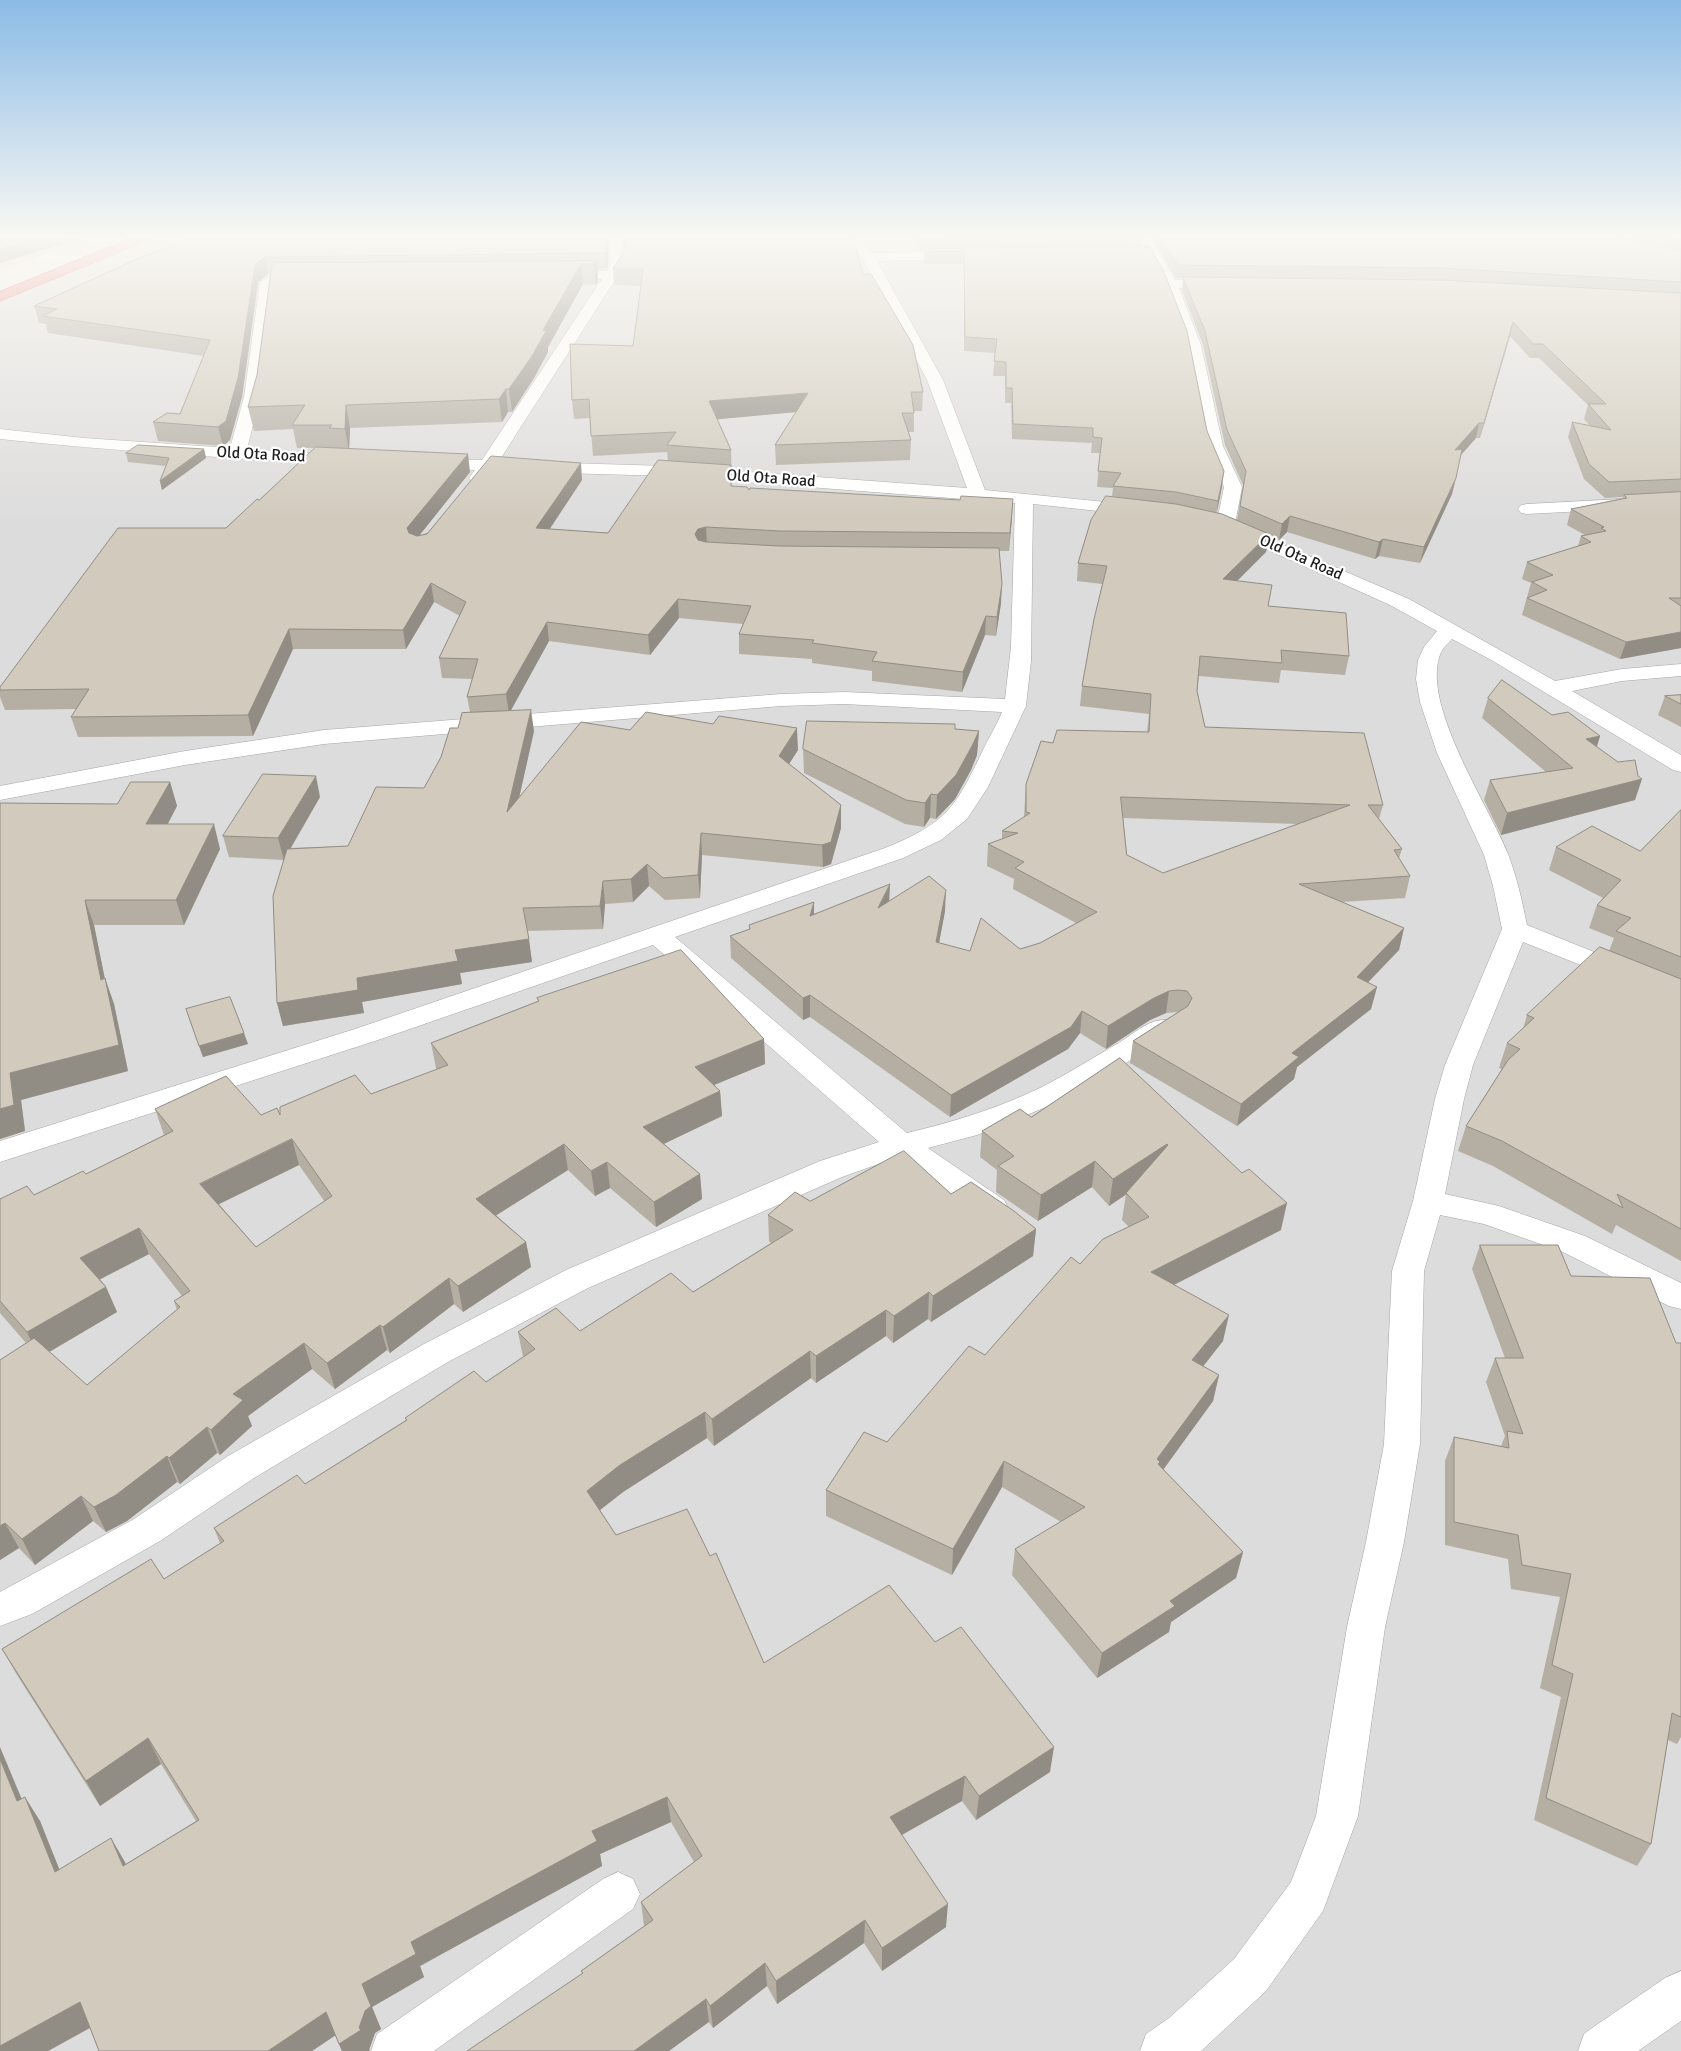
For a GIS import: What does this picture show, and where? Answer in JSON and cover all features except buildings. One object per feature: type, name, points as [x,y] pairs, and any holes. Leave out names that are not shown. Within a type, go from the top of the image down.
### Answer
[{"type":"street","points":[[237,454],[252,398],[261,332]]},
{"type":"street","points":[[469,488],[487,466],[575,332]]},
{"type":"street","points":[[909,332],[935,380],[978,495]]},
{"type":"street","name":"Old Ota Road","points":[[1189,332],[1194,345],[1215,446],[1233,486],[1216,524],[1402,603],[1398,602],[1552,688],[1681,765]]},
{"type":"street","name":"Old Ota Road","points":[[0,434],[84,443],[237,454],[360,460]]},
{"type":"street","name":"Old Ota Road","points":[[419,463],[667,471],[1024,498],[1155,513]]},
{"type":"street","points":[[0,1152],[368,1034],[894,853],[921,843],[941,832],[965,808],[982,778],[1015,706],[1021,648],[1011,559],[1024,498]]},
{"type":"street","points":[[1527,509],[1681,501]]},
{"type":"street","points":[[1163,2051],[1185,2034],[1250,1975],[1308,1896],[1337,1816],[1366,1628],[1385,1542],[1402,1444],[1408,1271],[1428,1201],[1453,1084],[1484,1002],[1504,960],[1515,929],[1507,890],[1493,846],[1458,776],[1434,714],[1426,686],[1428,660],[1443,626]]},
{"type":"street","points":[[1552,688],[1622,675],[1681,670]]},
{"type":"street","points":[[0,793],[170,760],[309,738],[370,732],[790,700],[844,698],[1015,706]]},
{"type":"street","points":[[1515,929],[1681,997]]},
{"type":"street","points":[[657,935],[902,1145],[1017,1224]]},
{"type":"street","points":[[0,1609],[18,1602],[147,1530],[241,1467],[436,1353],[577,1279],[830,1169],[902,1145],[967,1128],[1051,1094],[1136,1045],[1173,1021]]},
{"type":"street","points":[[1428,1201],[1488,1214],[1574,1244],[1681,1298]]},
{"type":"street","points":[[394,2051],[618,1894]]},
{"type":"street","points":[[1601,2051],[1608,2044],[1681,1994]]},
{"type":"shaded area","points":[[0,332],[1681,332],[1681,2051],[0,2051]]}]
